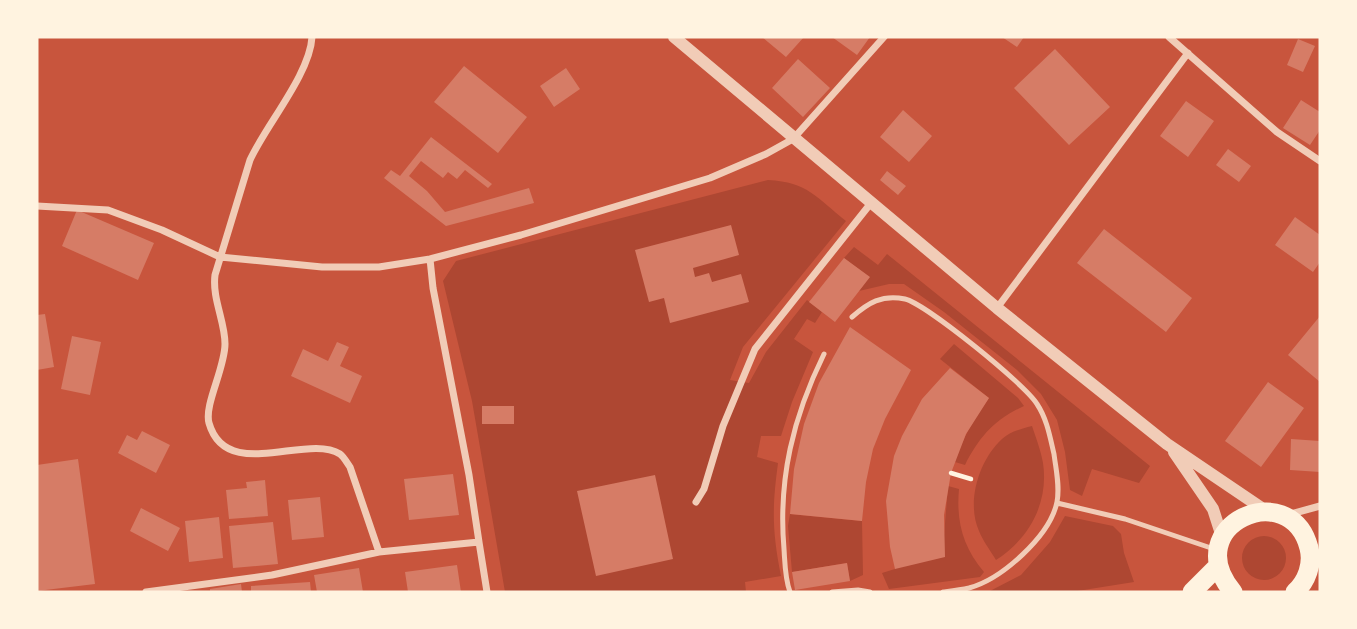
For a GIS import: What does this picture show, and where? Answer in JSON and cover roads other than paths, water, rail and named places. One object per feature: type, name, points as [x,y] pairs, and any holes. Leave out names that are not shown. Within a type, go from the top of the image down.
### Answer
[{"type":"highway","points":[[1192,592],[1219,551],[1229,526],[1240,517],[1253,512],[1275,514],[1297,525],[1306,538],[1314,555],[1301,587],[1295,592]]},
{"type":"highway","points":[[1219,551],[1223,581],[1233,592]]},
{"type":"street","points":[[312,37],[305,62],[250,160],[220,257],[214,285],[225,341],[225,360],[210,404],[208,420],[214,435],[228,448],[251,455],[326,449],[341,454],[350,467],[379,552]]},
{"type":"street","points":[[674,37],[997,308],[1167,444],[1275,514],[1320,506]]},
{"type":"street","points":[[37,206],[108,210],[162,230],[220,257],[322,267],[379,267],[430,259],[521,235],[710,178],[766,154],[793,139],[884,37]]},
{"type":"street","points":[[1169,37],[1278,132],[1320,161]]},
{"type":"street","points":[[997,308],[1188,52]]},
{"type":"street","points":[[696,502],[704,489],[723,426],[755,349],[871,203]]},
{"type":"street","points":[[430,259],[487,592]]},
{"type":"street","points":[[1167,444],[1213,509],[1219,551]]},
{"type":"street","points":[[146,592],[272,575],[379,552],[479,542]]},
{"type":"lane","points":[[852,317],[869,303],[885,299],[906,300],[938,319],[1020,383],[1037,404],[1049,430],[1058,478],[1056,503],[1046,527],[1028,550],[997,575],[971,588],[943,592]]},
{"type":"lane","points":[[790,592],[786,578],[781,517],[784,484],[803,399],[824,355]]},
{"type":"lane","points":[[1056,503],[1125,519],[1219,551]]},
{"type":"lane","points":[[831,592],[870,592]]}]
